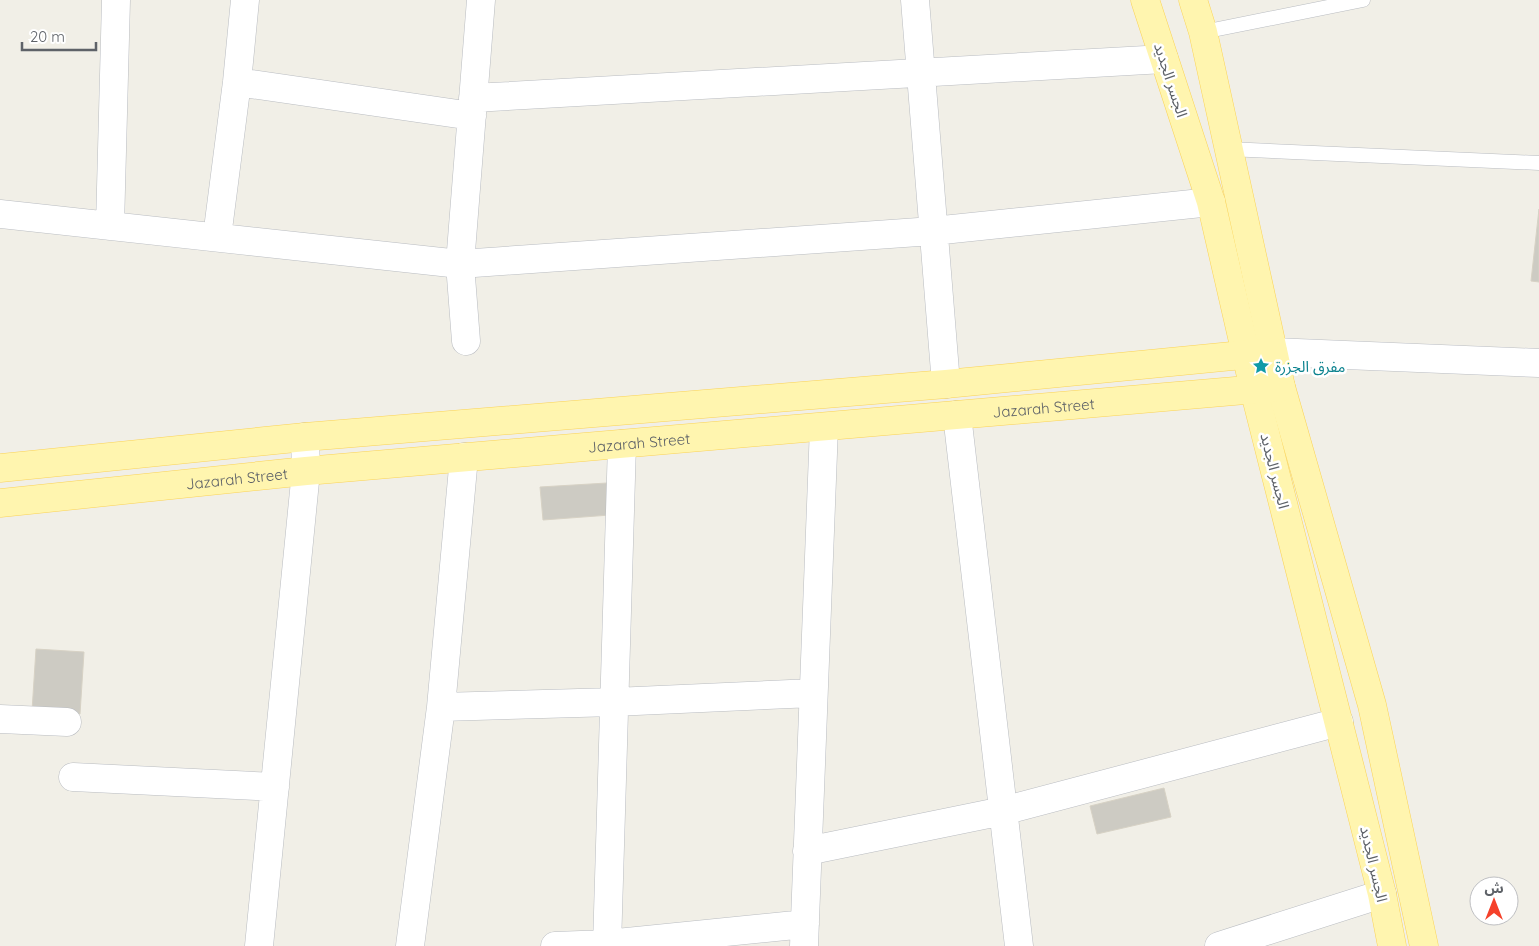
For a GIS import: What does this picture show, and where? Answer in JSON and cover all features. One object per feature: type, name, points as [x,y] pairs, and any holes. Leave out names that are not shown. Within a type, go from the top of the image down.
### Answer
[{"type":"main road","name":"الجسر الجديد","points":[[1144,0],[1260,354],[1281,387],[1372,705],[1424,946]]},
{"type":"main road","name":"الجسر الجديد","points":[[1193,0],[1203,32],[1228,149],[1260,354],[1254,389],[1340,722],[1382,894],[1392,946]]},
{"type":"main road","points":[[0,468],[305,437],[946,384],[1260,354]]},
{"type":"main road","name":"Jazarah Street","points":[[0,503],[306,471],[1281,387]]},
{"type":"street","points":[[110,226],[116,0]]},
{"type":"street","points":[[217,237],[237,82],[245,0]]},
{"type":"street","points":[[466,341],[460,264],[480,0]]},
{"type":"street","points":[[915,0],[946,384]]},
{"type":"street","points":[[1203,32],[1204,0]]},
{"type":"street","points":[[237,82],[472,107],[920,73],[1164,59]]},
{"type":"street","points":[[0,214],[460,264],[933,231],[1211,202]]},
{"type":"street","points":[[1260,354],[1539,363]]},
{"type":"street","points":[[957,415],[1019,946]]},
{"type":"street","points":[[555,946],[804,935],[824,427]]},
{"type":"street","points":[[259,946],[306,471],[305,437]]},
{"type":"street","points":[[607,945],[622,444]]},
{"type":"street","points":[[410,946],[441,707],[464,458]]},
{"type":"street","points":[[441,707],[614,702],[813,693]]},
{"type":"street","points":[[0,720],[67,722]]},
{"type":"street","points":[[807,851],[1003,811],[1340,722]]},
{"type":"street","points":[[73,777],[275,787]]},
{"type":"street","points":[[1219,946],[1382,894]]},
{"type":"lane","points":[[1203,32],[1363,0]]},
{"type":"lane","points":[[1228,149],[1539,163]]},
{"type":"building","points":[[1539,209],[1539,282],[1531,281]]},
{"type":"building","points":[[607,483],[610,515],[543,520],[540,487]]},
{"type":"building","points":[[36,649],[84,652],[80,714],[32,711]]},
{"type":"building","points":[[1164,788],[1171,817],[1097,834],[1090,806]]},
{"type":"place","name":"مفرق الجزرة","points":[[1261,366]]}]
